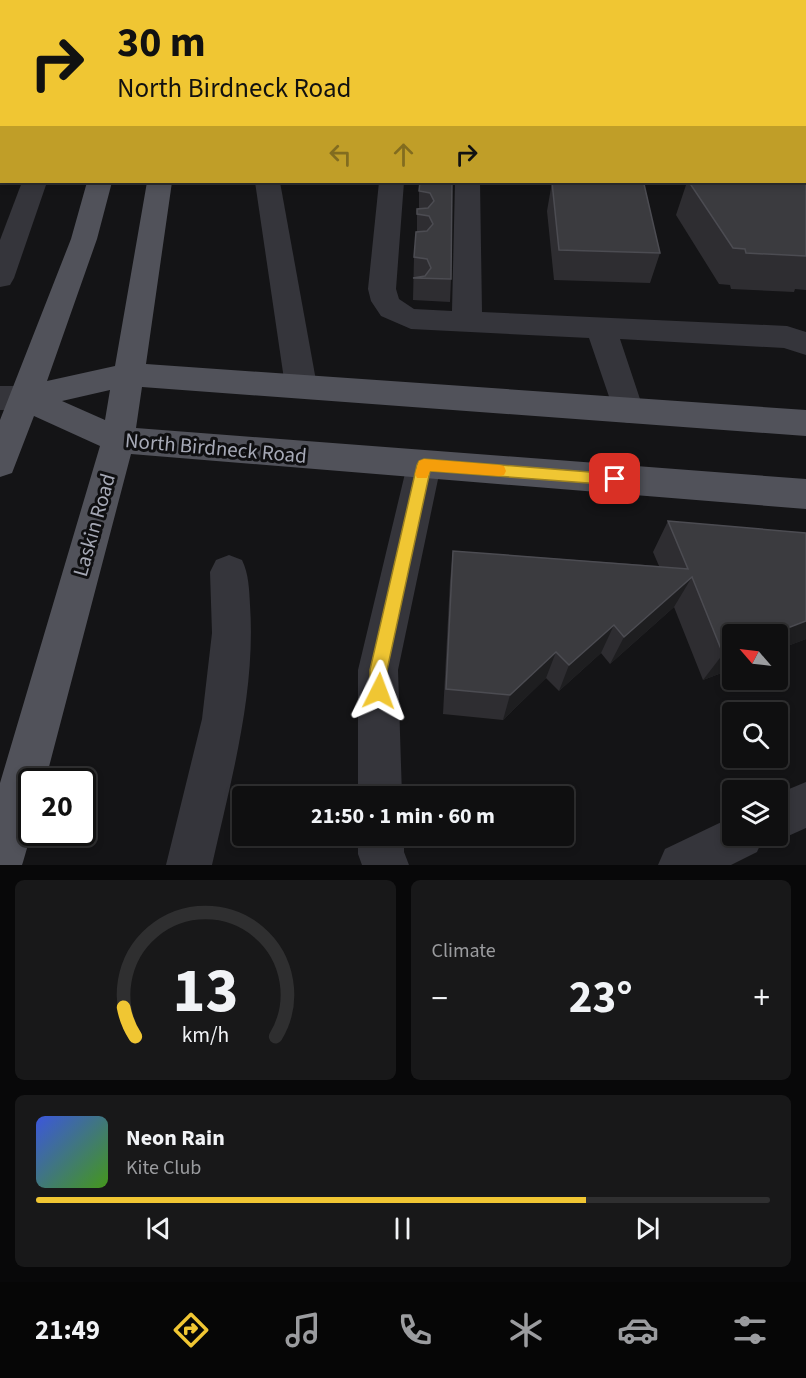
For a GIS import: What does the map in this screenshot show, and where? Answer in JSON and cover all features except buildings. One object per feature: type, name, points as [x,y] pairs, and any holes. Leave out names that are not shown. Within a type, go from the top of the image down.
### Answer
[{"type":"main road","points":[[0,463],[12,398],[84,239],[99,183]]},
{"type":"main road","name":"Laskin Road","points":[[0,862],[118,441],[160,183]]},
{"type":"main road","points":[[12,398],[129,374],[806,423]]},
{"type":"main road","name":"North Birdneck Road","points":[[12,398],[118,441],[806,494]]},
{"type":"street","points":[[0,278],[8,237],[34,183]]},
{"type":"street","points":[[267,183],[301,386]]},
{"type":"street","points":[[397,238],[385,303],[397,314],[411,319],[787,337],[806,344]]},
{"type":"street","points":[[460,239],[467,321]]},
{"type":"street","points":[[601,328],[628,411]]},
{"type":"street","points":[[380,786],[378,670],[424,465]]},
{"type":"street","points":[[189,865],[223,718],[232,633],[229,572]]},
{"type":"street","points":[[788,813],[806,804]]},
{"type":"street","points":[[684,864],[722,845]]},
{"type":"street","points":[[381,846],[381,854],[386,865]]},
{"type":"slow traffic","points":[[422,474],[424,465],[499,471]]},
{"type":"route","points":[[379,691],[378,670],[424,465],[615,479]]}]
